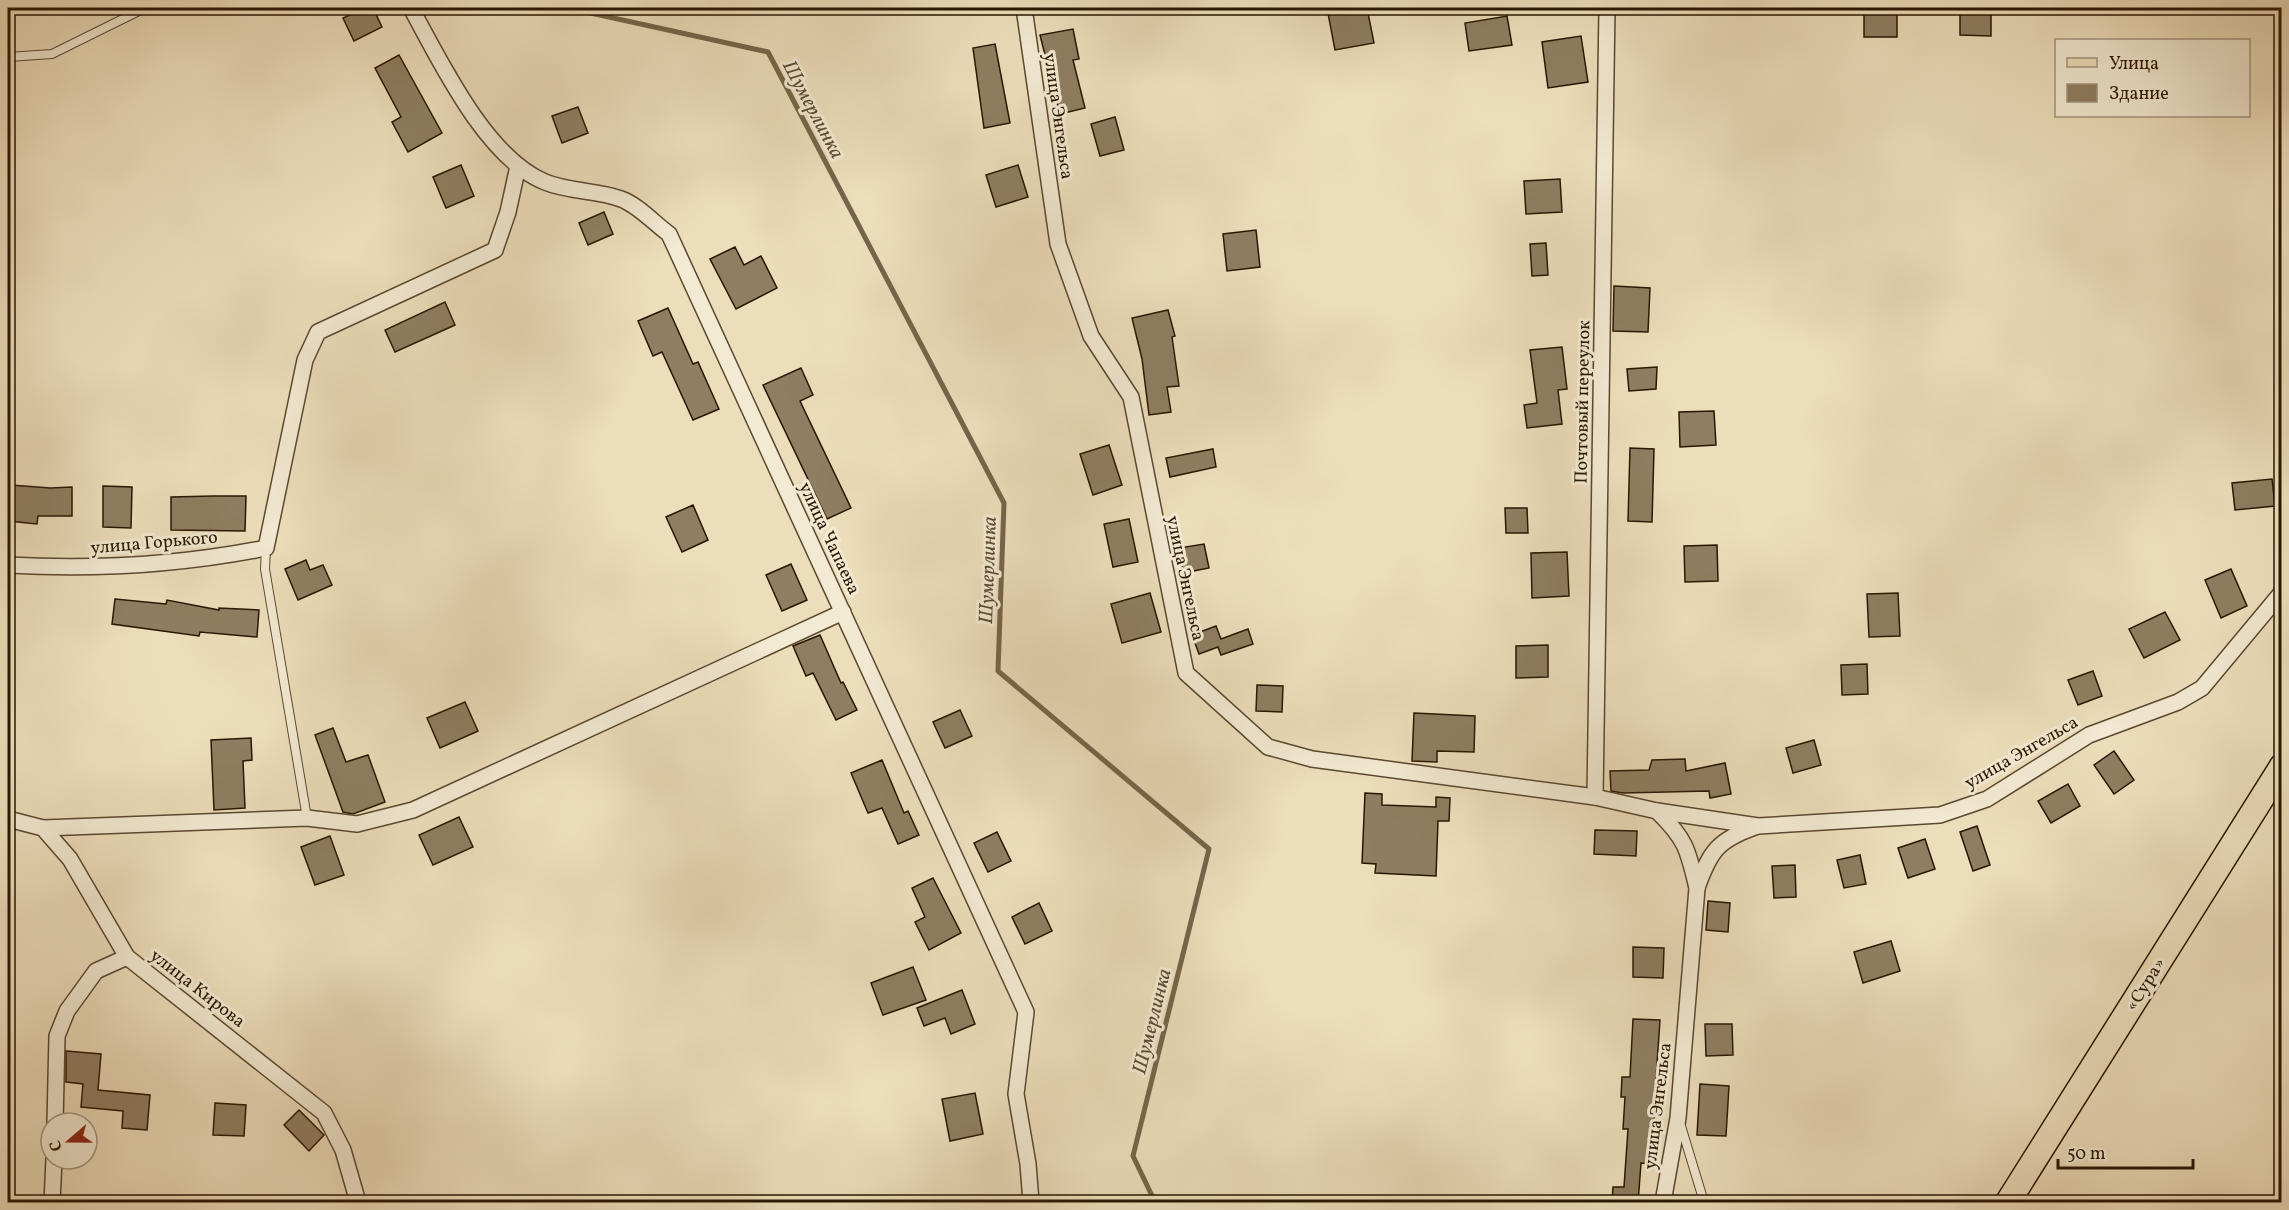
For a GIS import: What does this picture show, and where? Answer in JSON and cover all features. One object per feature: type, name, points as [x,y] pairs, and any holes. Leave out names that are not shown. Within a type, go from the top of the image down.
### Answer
[{"type":"main road","name":"«Сура»","points":[[2008,1203],[2282,766]]},
{"type":"street","name":"улица Чапаева","points":[[411,8],[452,83],[488,134],[518,166],[546,183],[623,199],[669,234],[1026,1012],[1016,1094],[1029,1164],[1031,1203]]},
{"type":"street","name":"улица Энгельса","points":[[1024,8],[1058,244],[1091,336],[1131,397],[1186,673],[1268,747],[1312,759],[1595,797],[1657,812],[1758,826],[1940,815],[1987,799],[2089,735],[2178,702],[2202,688],[2282,592]]},
{"type":"street","name":"Почтовый переулок","points":[[1595,797],[1607,8]]},
{"type":"street","points":[[266,548],[305,360],[318,332],[495,250],[508,212],[518,166]]},
{"type":"street","name":"улица Горького","points":[[8,565],[135,567],[228,556],[266,548]]},
{"type":"street","points":[[8,819],[43,828],[307,818],[357,825],[413,810],[843,612]]},
{"type":"street","name":"улица Энгельса","points":[[1657,812],[1678,832],[1689,854],[1698,888],[1678,1119],[1663,1203]]},
{"type":"street","points":[[1698,888],[1706,861],[1720,843],[1732,834],[1758,826]]},
{"type":"street","points":[[43,828],[70,859],[127,957]]},
{"type":"street","name":"улица Кирова","points":[[55,1111],[57,1036],[67,1011],[96,971],[127,957],[324,1113],[343,1150],[358,1203]]},
{"type":"street","points":[[52,1203],[53,1171]]},
{"type":"lane","points":[[8,57],[52,54],[145,8]]},
{"type":"lane","points":[[266,548],[266,569],[307,818]]},
{"type":"lane","points":[[1678,1119],[1704,1203]]},
{"type":"building","points":[[365,8],[373,8],[382,27],[354,41],[343,18]]},
{"type":"building","points":[[1327,8],[1367,8],[1374,43],[1335,50]]},
{"type":"building","points":[[1864,8],[1897,8],[1897,37],[1864,37]]},
{"type":"building","points":[[1960,8],[1991,8],[1991,36],[1960,35]]},
{"type":"building","points":[[1507,16],[1512,45],[1469,51],[1465,23]]},
{"type":"building","points":[[1073,29],[1079,59],[1073,60],[1085,108],[1060,114],[1040,35]]},
{"type":"building","points":[[1581,36],[1588,82],[1548,88],[1542,42]]},
{"type":"building","points":[[995,44],[1010,123],[984,128],[973,48]]},
{"type":"building","points":[[399,55],[442,133],[408,152],[392,122],[401,117],[375,68]]},
{"type":"building","points":[[578,107],[588,133],[562,143],[552,116]]},
{"type":"building","points":[[1115,117],[1124,150],[1100,156],[1091,124]]},
{"type":"building","points":[[461,165],[474,196],[446,208],[433,177]]},
{"type":"building","points":[[1018,165],[1028,197],[996,207],[986,175]]},
{"type":"building","points":[[1560,179],[1562,212],[1526,214],[1524,181]]},
{"type":"building","points":[[604,212],[613,234],[588,245],[579,223]]},
{"type":"building","points":[[1256,230],[1260,267],[1227,271],[1223,234]]},
{"type":"building","points":[[1546,243],[1548,275],[1532,276],[1530,244]]},
{"type":"building","points":[[735,247],[744,265],[761,256],[777,288],[736,309],[710,259]]},
{"type":"building","points":[[1614,286],[1650,288],[1648,332],[1613,331]]},
{"type":"building","points":[[445,302],[455,325],[395,352],[385,330]]},
{"type":"building","points":[[668,308],[693,364],[698,362],[719,409],[693,420],[662,352],[653,356],[638,321]]},
{"type":"building","points":[[1168,310],[1175,336],[1172,337],[1179,386],[1167,387],[1171,412],[1149,415],[1142,359],[1132,318]]},
{"type":"building","points":[[1562,347],[1567,389],[1558,390],[1562,424],[1527,428],[1524,405],[1537,403],[1530,350]]},
{"type":"building","points":[[1657,367],[1656,389],[1629,391],[1627,369]]},
{"type":"building","points":[[801,368],[813,395],[800,401],[851,508],[827,519],[763,385]]},
{"type":"building","points":[[1714,411],[1716,445],[1680,447],[1679,412]]},
{"type":"building","points":[[1109,445],[1122,485],[1093,495],[1080,454]]},
{"type":"building","points":[[1630,448],[1654,449],[1652,522],[1628,521]]},
{"type":"building","points":[[1213,449],[1216,467],[1170,477],[1166,458]]},
{"type":"building","points":[[2272,479],[2275,506],[2235,510],[2232,483]]},
{"type":"building","points":[[11,485],[72,487],[72,516],[38,516],[37,524],[8,521]]},
{"type":"building","points":[[103,486],[132,487],[131,528],[103,527]]},
{"type":"building","points":[[246,496],[245,531],[171,530],[171,497]]},
{"type":"building","points":[[693,505],[708,540],[682,552],[666,517]]},
{"type":"building","points":[[1505,508],[1527,508],[1528,533],[1506,533]]},
{"type":"building","points":[[1129,519],[1138,562],[1113,567],[1104,524]]},
{"type":"building","points":[[1204,544],[1209,568],[1183,573],[1179,548]]},
{"type":"building","points":[[1717,545],[1718,581],[1685,582],[1684,546]]},
{"type":"building","points":[[1567,552],[1569,596],[1532,598],[1531,553]]},
{"type":"building","points":[[306,560],[310,570],[323,565],[332,585],[298,600],[285,569]]},
{"type":"building","points":[[791,564],[807,600],[782,611],[766,575]]},
{"type":"building","points":[[2231,569],[2247,606],[2221,618],[2205,580]]},
{"type":"building","points":[[1150,593],[1161,632],[1122,643],[1111,604]]},
{"type":"building","points":[[1898,593],[1900,636],[1869,637],[1867,594]]},
{"type":"building","points":[[115,599],[166,604],[167,600],[219,610],[219,608],[259,610],[257,637],[200,632],[199,636],[112,624]]},
{"type":"building","points":[[2165,612],[2180,640],[2144,658],[2129,629]]},
{"type":"building","points":[[1216,626],[1221,639],[1248,629],[1253,644],[1221,655],[1218,647],[1199,654],[1192,635]]},
{"type":"building","points":[[820,635],[841,683],[843,682],[857,710],[836,720],[813,673],[806,676],[793,646]]},
{"type":"building","points":[[1548,645],[1548,677],[1516,678],[1516,646]]},
{"type":"building","points":[[1867,664],[1868,694],[1842,695],[1841,665]]},
{"type":"building","points":[[2093,671],[2102,696],[2078,705],[2068,680]]},
{"type":"building","points":[[1257,685],[1283,686],[1282,712],[1256,711]]},
{"type":"building","points":[[465,702],[478,731],[440,748],[427,718]]},
{"type":"building","points":[[960,710],[972,736],[945,748],[933,722]]},
{"type":"building","points":[[1414,713],[1475,716],[1474,752],[1437,751],[1437,762],[1412,761]]},
{"type":"building","points":[[333,728],[346,762],[368,755],[385,802],[353,814],[343,812],[315,735]]},
{"type":"building","points":[[251,738],[252,760],[243,761],[245,808],[214,810],[211,740]]},
{"type":"building","points":[[1814,740],[1821,765],[1793,773],[1786,748]]},
{"type":"building","points":[[2114,751],[2134,780],[2114,794],[2094,765]]},
{"type":"building","points":[[1685,759],[1686,771],[1725,763],[1731,794],[1710,798],[1709,791],[1623,793],[1611,791],[1610,771],[1649,770],[1652,760]]},
{"type":"building","points":[[882,760],[904,813],[908,811],[919,835],[898,844],[882,808],[868,813],[851,773]]},
{"type":"building","points":[[2068,784],[2080,806],[2051,823],[2038,801]]},
{"type":"building","points":[[1365,793],[1382,794],[1382,805],[1436,807],[1436,797],[1450,798],[1449,821],[1438,821],[1436,876],[1375,873],[1376,864],[1362,863]]},
{"type":"building","points":[[459,817],[473,847],[433,865],[419,835]]},
{"type":"building","points":[[1977,826],[1990,865],[1973,871],[1960,832]]},
{"type":"building","points":[[1595,830],[1637,831],[1636,856],[1594,854]]},
{"type":"building","points":[[997,832],[1011,861],[988,872],[974,843]]},
{"type":"building","points":[[330,836],[344,875],[315,885],[301,847]]},
{"type":"building","points":[[1925,839],[1935,869],[1908,878],[1898,848]]},
{"type":"building","points":[[1860,855],[1866,884],[1844,888],[1837,860]]},
{"type":"building","points":[[1795,865],[1796,897],[1774,898],[1772,866]]},
{"type":"building","points":[[933,878],[961,933],[929,950],[915,922],[925,917],[912,888]]},
{"type":"building","points":[[1708,901],[1730,903],[1728,932],[1706,930]]},
{"type":"building","points":[[1039,903],[1052,931],[1025,944],[1012,917]]},
{"type":"building","points":[[1891,941],[1900,971],[1863,983],[1854,952]]},
{"type":"building","points":[[1633,947],[1664,948],[1663,978],[1633,977]]},
{"type":"building","points":[[913,967],[926,1000],[883,1015],[871,983]]},
{"type":"building","points":[[962,990],[975,1024],[951,1034],[945,1018],[924,1026],[917,1008]]},
{"type":"building","points":[[1633,1019],[1660,1020],[1656,1079],[1659,1079],[1658,1099],[1655,1099],[1652,1164],[1641,1163],[1638,1203],[1612,1203],[1613,1187],[1624,1187],[1628,1129],[1623,1129],[1625,1097],[1621,1097],[1622,1077],[1630,1077]]},
{"type":"building","points":[[1705,1024],[1732,1024],[1733,1055],[1706,1056]]},
{"type":"building","points":[[66,1051],[101,1054],[98,1090],[150,1095],[147,1130],[122,1128],[123,1111],[81,1107],[83,1084],[66,1082]]},
{"type":"building","points":[[1700,1084],[1729,1086],[1726,1136],[1697,1135]]},
{"type":"building","points":[[975,1093],[983,1134],[950,1141],[942,1099]]},
{"type":"building","points":[[215,1103],[246,1105],[244,1136],[213,1135]]},
{"type":"building","points":[[299,1110],[324,1135],[309,1151],[284,1125]]},
{"type":"waterway","name":"Шумерлинка","points":[[568,8],[768,52],[1004,503],[998,671],[1209,849],[1133,1156],[1155,1202]]}]
